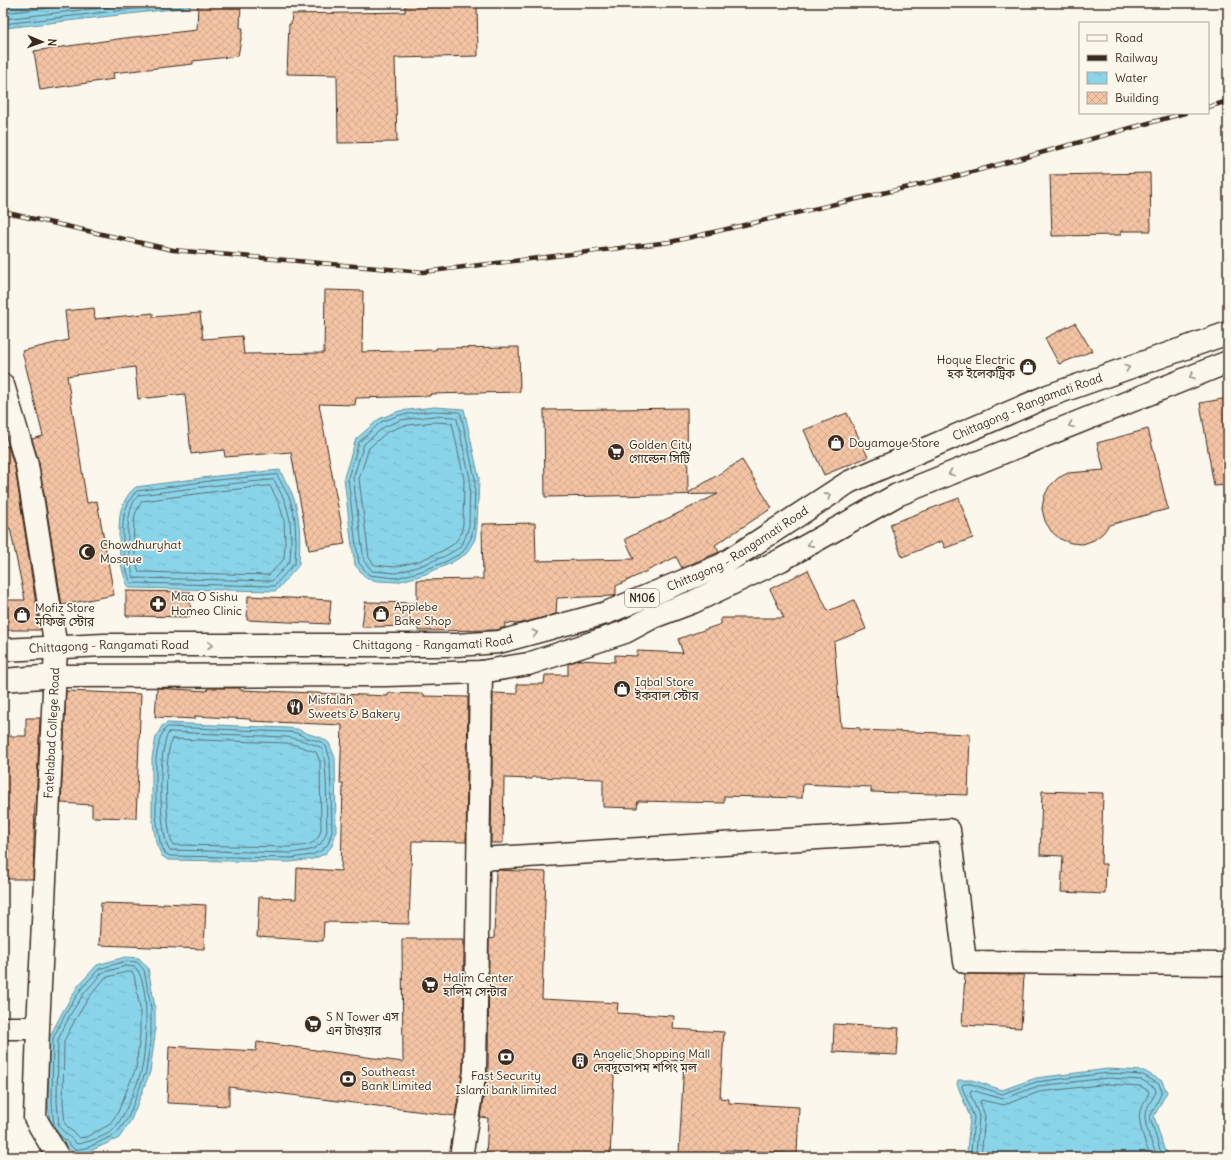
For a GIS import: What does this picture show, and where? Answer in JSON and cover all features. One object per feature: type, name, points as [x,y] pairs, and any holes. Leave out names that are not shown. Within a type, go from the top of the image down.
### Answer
[{"type":"main road","name":"Chittagong - Rangamati Road","points":[[3,650],[104,645],[457,645],[499,642],[554,628],[606,614],[722,565],[849,482],[1048,396],[1228,333]]},
{"type":"main road","name":"Chittagong - Rangamati Road","points":[[3,680],[56,676],[386,676],[482,672],[528,664],[625,632],[653,617],[693,602],[781,560],[897,495],[1228,362]]},
{"type":"main road","name":"Fatehabad College Road","points":[[3,385],[27,466],[56,648],[56,676],[38,1028],[35,1118],[58,1157]]},
{"type":"main road","points":[[461,1157],[475,1071],[482,672]]},
{"type":"main road","points":[[479,859],[949,830],[965,962],[1228,964]]},
{"type":"main road","points":[[3,1028],[38,1028]]},
{"type":"water","points":[[3,3],[190,3],[190,7],[5,28]]},
{"type":"water","points":[[434,407],[464,409],[479,478],[475,539],[466,554],[449,564],[423,575],[397,582],[367,579],[355,565],[344,477],[356,439],[379,419],[399,411]]},
{"type":"water","points":[[280,470],[294,499],[298,515],[300,532],[299,565],[276,591],[129,588],[124,576],[120,559],[119,521],[125,500],[136,487],[217,476]]},
{"type":"water","points":[[167,723],[297,729],[322,738],[329,743],[335,758],[336,832],[332,846],[325,854],[313,859],[291,862],[168,860],[162,856],[156,843],[152,816],[152,758],[156,737],[162,726]]},
{"type":"water","points":[[125,957],[139,958],[148,968],[155,1007],[155,1035],[150,1072],[131,1120],[119,1138],[90,1151],[74,1154],[51,1132],[48,1103],[49,1038],[78,986],[97,965]]},
{"type":"water","points":[[1108,1069],[1144,1071],[1162,1081],[1167,1092],[1154,1116],[1164,1149],[1172,1157],[963,1157],[967,1151],[970,1117],[957,1084],[958,1080],[972,1080],[1002,1090],[1036,1078]]},
{"type":"building","points":[[198,3],[241,3],[240,28],[243,28],[238,56],[193,61],[193,64],[113,73],[114,79],[40,90],[34,51],[125,38],[197,30]]},
{"type":"building","points":[[405,3],[477,3],[478,56],[395,58],[397,142],[338,143],[337,75],[287,74],[289,24],[291,24],[292,14],[405,12]]},
{"type":"building","points":[[1150,173],[1151,231],[1121,231],[1121,235],[1052,236],[1050,175]]},
{"type":"building","points":[[325,290],[363,291],[362,352],[436,350],[436,348],[519,347],[520,392],[430,394],[430,396],[356,398],[355,405],[319,404],[345,544],[309,550],[291,452],[225,457],[224,450],[191,454],[185,394],[138,399],[135,367],[67,376],[87,503],[97,501],[114,595],[62,605],[39,463],[32,439],[43,436],[22,351],[68,340],[65,311],[94,308],[95,319],[153,313],[153,317],[200,313],[203,339],[242,336],[244,354],[324,353]]},
{"type":"building","points":[[1075,323],[1092,351],[1059,364],[1045,338]]},
{"type":"building","points":[[1228,398],[1228,485],[1214,486],[1200,403]]},
{"type":"building","points":[[687,408],[688,493],[742,460],[772,508],[715,545],[719,552],[682,568],[676,557],[616,586],[616,595],[613,596],[557,598],[556,614],[518,624],[505,623],[505,627],[497,630],[418,631],[418,626],[362,627],[365,602],[417,603],[417,580],[483,579],[482,524],[535,523],[536,561],[634,559],[625,539],[718,494],[545,497],[544,410]]},
{"type":"building","name":"Doyamoye Store","points":[[847,413],[868,457],[824,475],[804,430]]},
{"type":"building","points":[[1148,429],[1168,509],[1109,525],[1103,533],[1094,540],[1083,544],[1071,543],[1060,539],[1051,531],[1045,521],[1042,509],[1044,497],[1049,487],[1058,478],[1068,473],[1104,470],[1097,443]]},
{"type":"building","points":[[8,446],[15,468],[40,630],[3,630],[3,600],[25,600],[10,528],[3,530],[3,447]]},
{"type":"building","points":[[959,498],[973,538],[945,548],[942,541],[902,557],[890,524]]},
{"type":"building","points":[[808,570],[828,611],[854,600],[866,629],[834,642],[841,727],[860,728],[860,730],[970,734],[968,795],[871,792],[871,787],[803,784],[802,798],[724,796],[724,803],[638,801],[637,808],[603,807],[603,779],[532,777],[532,779],[504,778],[503,843],[491,843],[493,693],[517,694],[517,684],[544,684],[545,675],[568,675],[568,664],[579,660],[615,662],[615,655],[637,656],[637,651],[683,653],[678,639],[721,624],[721,618],[784,618],[770,589]]},
{"type":"building","name":"Maa O Sishu Homeo Clinic","points":[[126,591],[191,592],[190,617],[126,616]]},
{"type":"building","points":[[248,596],[331,600],[329,624],[247,620]]},
{"type":"building","points":[[157,688],[207,691],[208,688],[240,688],[240,690],[388,696],[388,693],[468,697],[466,842],[412,841],[409,924],[324,922],[323,941],[257,937],[259,897],[296,899],[297,868],[341,871],[343,784],[340,784],[342,725],[250,721],[250,719],[195,716],[195,719],[155,717]]},
{"type":"building","points":[[66,691],[141,694],[136,818],[92,817],[92,805],[61,803]]},
{"type":"building","points":[[26,718],[40,718],[35,802],[33,879],[3,879],[3,736],[26,736]]},
{"type":"building","points":[[1042,791],[1103,793],[1101,864],[1106,864],[1105,894],[1061,892],[1063,856],[1040,855]]},
{"type":"building","points":[[496,870],[546,872],[542,999],[618,1003],[617,1013],[674,1016],[673,1029],[724,1032],[720,1098],[729,1099],[729,1103],[799,1107],[797,1154],[726,1150],[726,1157],[679,1154],[684,1061],[615,1057],[610,1157],[486,1157],[488,1118],[480,1117],[488,1071],[489,939],[494,938]]},
{"type":"building","points":[[101,903],[206,905],[204,949],[99,945]]},
{"type":"building","points":[[402,939],[464,939],[463,1070],[455,1116],[229,1087],[229,1106],[167,1103],[169,1046],[256,1051],[257,1042],[403,1062]]},
{"type":"building","points":[[965,974],[1024,975],[1021,1028],[962,1025]]},
{"type":"building","points":[[834,1024],[899,1028],[897,1055],[833,1052]]},
{"type":"railway","points":[[1209,107],[1228,101]]},
{"type":"railway","points":[[3,212],[173,250],[423,272],[670,242],[961,175],[1181,114]]},
{"type":"place","name":"Hoque Electric হক ইলেকট্রিক","points":[[1028,367]]},
{"type":"place","name":"Doyamoye Store","points":[[836,443]]},
{"type":"place","name":"Golden City গোল্ডেন সিটি","points":[[616,452]]},
{"type":"place","name":"Chowdhuryhat Mosque","points":[[87,552]]},
{"type":"place","name":"Maa O Sishu Homeo Clinic","points":[[158,604]]},
{"type":"place","name":"Applebe Bake Shop","points":[[381,614]]},
{"type":"place","name":"Mofiz Store মফিজ স্টোর","points":[[22,615]]},
{"type":"place","name":"Iqbal Store ইকবাল স্টোর","points":[[622,689]]},
{"type":"place","name":"Misfalah Sweets & Bakery","points":[[295,707]]},
{"type":"place","name":"Halim Center হালিম সেন্টার","points":[[430,985]]},
{"type":"place","name":"S N Tower এস এন টাওয়ার","points":[[313,1024]]},
{"type":"place","name":"Fast Security Islami bank limited","points":[[506,1057]]},
{"type":"place","name":"Angelic Shopping Mall দেবদূতোপম শপিং মল","points":[[580,1061]]},
{"type":"place","name":"Southeast Bank Limited","points":[[348,1079]]}]
